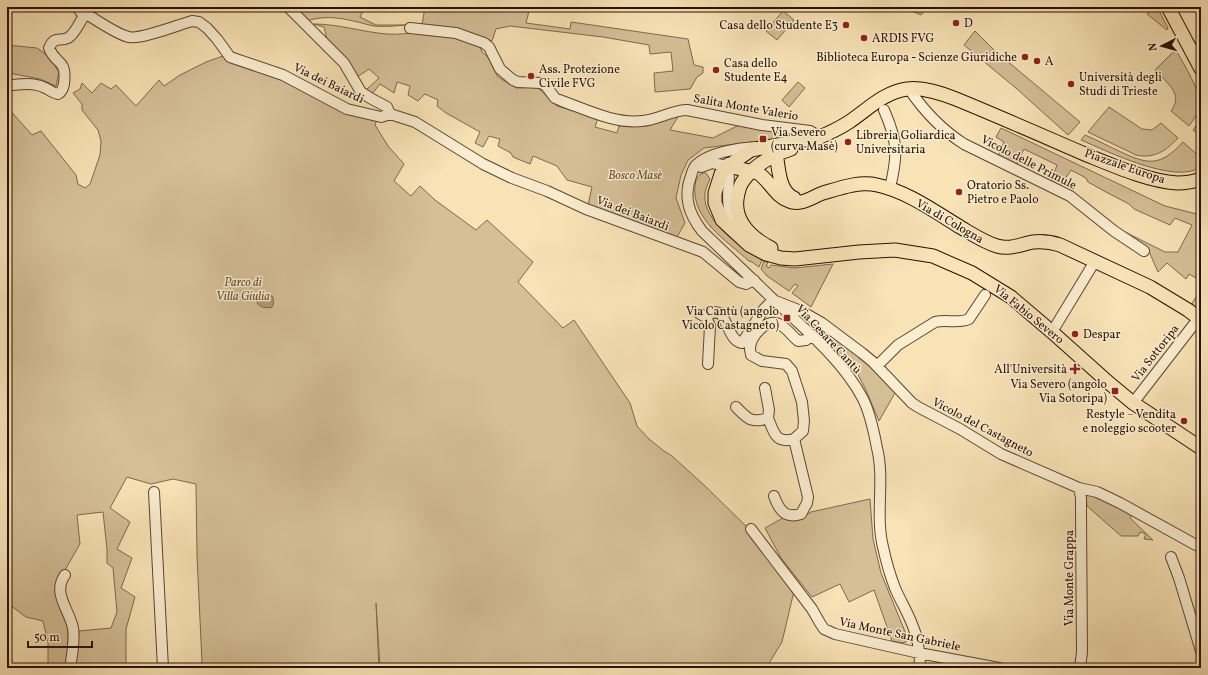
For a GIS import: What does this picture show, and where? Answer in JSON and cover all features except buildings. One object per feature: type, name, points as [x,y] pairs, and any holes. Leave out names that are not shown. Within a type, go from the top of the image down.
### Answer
[{"type":"main road","points":[[1168,7],[1201,69]]},
{"type":"main road","name":"Via Fabio Severo","points":[[828,255],[789,253],[774,250],[763,244],[745,228],[738,217],[736,206],[738,194],[740,185],[751,172],[755,158],[759,154],[820,137],[836,130],[892,93],[909,89],[928,90],[944,94],[1050,139]]},
{"type":"main road","name":"Piazzale Europa","points":[[1050,139],[1106,162],[1154,178],[1178,183],[1192,182],[1201,179]]},
{"type":"main road","name":"Via Fabio Severo","points":[[776,150],[751,150],[728,166],[721,174],[716,186],[715,204],[722,220],[749,245],[766,254],[781,258],[795,259],[894,250],[933,256],[972,273],[1012,297],[1133,403],[1201,448]]},
{"type":"main road","points":[[776,150],[783,187],[787,194],[804,201]]},
{"type":"main road","name":"Via di Cologna","points":[[728,166],[762,176],[780,196],[789,202],[804,201],[852,185],[874,184],[890,188],[909,197],[981,240],[999,247],[1011,248],[1032,242],[1051,242],[1060,245],[1150,287],[1188,310],[1200,320]]},
{"type":"street","points":[[7,86],[24,84],[32,85],[44,87],[54,93],[61,93],[64,86],[65,70],[62,63],[49,48],[51,43],[56,39],[68,38],[74,33],[84,16],[77,7]]},
{"type":"street","points":[[288,7],[344,63],[361,92],[387,107],[390,114]]},
{"type":"street","name":"Via dei Baiardi","points":[[84,16],[88,15],[120,34],[128,37],[145,35],[192,21],[199,22],[217,39],[230,57],[283,75],[347,109],[381,117],[390,114],[415,122],[502,174],[546,191],[586,209],[703,252],[739,282],[746,284],[754,280]]},
{"type":"street","name":"Salita Monte Valerio","points":[[410,28],[456,33],[484,43],[489,48],[500,69],[514,80],[518,82],[540,83],[546,86],[555,98],[613,118],[642,121],[658,118],[676,111],[687,110],[762,125],[810,131],[820,137]]},
{"type":"street","name":"Vicolo delle Primule","points":[[909,89],[920,105],[952,136],[964,144],[1070,196],[1114,231],[1144,251]]},
{"type":"street","points":[[884,110],[890,123],[896,150],[896,164],[890,188]]},
{"type":"street","name":"Via Cesare Cantù","points":[[776,150],[741,148],[729,150],[711,156],[695,165],[688,186],[687,200],[689,212],[694,222],[702,231],[811,336],[851,379],[863,400],[878,450],[882,543],[888,569],[895,589],[912,625],[919,653],[920,668]]},
{"type":"street","points":[[711,156],[723,158],[727,162],[728,166]]},
{"type":"street","points":[[691,176],[700,167],[712,163],[728,166]]},
{"type":"street","name":"Via Fabio Severo","points":[[728,166],[728,196],[732,218],[744,231],[763,244]]},
{"type":"street","points":[[700,167],[708,168],[713,171],[716,177],[716,186]]},
{"type":"street","points":[[1052,332],[1096,261]]},
{"type":"street","points":[[877,366],[898,345],[935,322],[942,320],[960,322],[969,319],[985,295]]},
{"type":"street","points":[[708,364],[710,326],[703,315],[714,312],[720,313],[725,319],[734,339],[742,343],[764,310],[773,300]]},
{"type":"street","name":"Vicolo del Castagneto","points":[[773,300],[801,311],[822,323],[877,366],[912,403],[918,407],[1001,454],[1079,488],[1097,492],[1201,547]]},
{"type":"street","name":"Via Sottoripa","points":[[1133,403],[1200,320]]},
{"type":"street","points":[[765,388],[769,410],[768,418],[774,433],[780,440],[787,441],[794,439],[803,431],[804,421],[802,402],[792,371],[786,364],[762,361],[751,355],[750,348],[761,327],[769,324],[779,324],[798,341],[806,340],[811,336]]},
{"type":"street","points":[[736,407],[751,420],[756,421],[768,418]]},
{"type":"street","points":[[774,496],[776,503],[787,515],[793,516],[801,514],[808,503],[807,492],[794,439]]},
{"type":"street","name":"Via Monte Grappa","points":[[1079,488],[1082,513],[1082,652],[1080,668]]},
{"type":"street","points":[[154,492],[162,668]]},
{"type":"street","name":"Via Monte San Gabriele","points":[[751,529],[812,609],[824,629],[835,634],[919,653],[999,668]]},
{"type":"street","points":[[1172,557],[1188,604],[1201,651]]},
{"type":"street","points":[[65,576],[60,584],[60,590],[62,600],[68,612],[74,638],[70,668]]},
{"type":"green space","points":[[295,7],[365,7],[360,17],[376,25],[405,25],[374,26],[336,18],[318,18],[307,21]]},
{"type":"green space","points":[[425,7],[530,7],[526,23],[570,29],[571,22],[688,39],[694,65],[703,67],[703,73],[697,77],[690,89],[655,92],[654,73],[673,71],[671,52],[650,54],[649,45],[603,37],[510,26],[496,29],[492,41],[457,28],[422,25]]},
{"type":"green space","points":[[905,7],[927,7],[921,15]]},
{"type":"green space","points":[[1157,7],[1168,28],[1167,30],[1147,14]]},
{"type":"green space","points":[[783,11],[794,20],[777,40],[766,31]]},
{"type":"green space","name":"Bosco Masè","points":[[314,24],[332,25],[387,34],[433,34],[449,36],[465,41],[480,47],[482,52],[488,57],[498,77],[516,88],[537,87],[557,106],[598,118],[595,127],[617,133],[619,126],[644,126],[679,115],[670,130],[713,138],[739,125],[806,135],[704,148],[688,160],[681,175],[676,198],[685,223],[677,237],[588,205],[592,187],[567,180],[557,166],[533,156],[530,164],[513,157],[511,153],[498,146],[500,139],[489,136],[483,147],[475,143],[480,132],[446,113],[437,106],[438,100],[425,94],[418,101],[408,95],[410,86],[397,82],[394,93],[380,84],[372,94],[366,90],[379,78],[369,69],[357,77],[327,39],[324,27]]},
{"type":"green space","points":[[975,31],[994,50],[1080,122],[1068,135],[1017,89],[964,45]]},
{"type":"green space","points":[[7,45],[37,48],[48,56],[59,72],[56,86],[40,79],[9,73],[7,79]]},
{"type":"green space","points":[[1176,50],[1195,86],[1200,101],[1199,110],[1189,126],[1171,111],[1175,105],[1175,94],[1169,84],[1155,70]]},
{"type":"green space","name":"Parco di Villa Giulia","points":[[223,56],[227,59],[270,74],[377,119],[375,125],[388,146],[404,164],[394,181],[411,196],[420,186],[435,200],[476,230],[487,220],[533,262],[518,282],[563,328],[574,320],[630,403],[637,426],[649,439],[672,456],[705,486],[750,530],[794,591],[782,642],[766,668],[380,668],[376,603],[379,668],[197,668],[202,662],[197,556],[196,484],[173,479],[151,484],[127,477],[110,508],[130,522],[117,549],[132,558],[121,588],[135,597],[126,629],[126,668],[72,668],[77,656],[79,631],[111,628],[117,612],[113,568],[107,563],[103,512],[77,515],[80,544],[65,570],[59,601],[68,627],[68,647],[65,668],[47,668],[48,642],[43,621],[26,617],[10,605],[7,606],[7,107],[32,135],[41,131],[76,175],[78,184],[85,188],[90,184],[100,155],[101,141],[98,130],[82,110],[82,104],[73,93],[80,89],[82,83],[92,93],[101,83],[111,89],[116,85],[136,106],[159,80],[164,86],[180,75],[206,62]]},
{"type":"green space","points":[[798,82],[805,88],[789,107],[782,100]]},
{"type":"green space","points":[[1109,107],[1142,129],[1152,130],[1161,123],[1178,138],[1169,147],[1159,153],[1148,156],[1136,155],[1088,132]]},
{"type":"green space","points":[[1201,119],[1201,136],[1193,130]]},
{"type":"green space","points":[[1001,128],[1165,206],[1201,215],[1201,281],[1189,274],[1186,279],[1167,263],[1158,272],[1148,249],[1113,226],[1165,252],[1178,252],[1192,225],[1175,218],[1170,225],[1134,209],[1129,204],[1088,182],[1086,178],[1071,170],[1060,186],[1051,181],[1057,165],[1024,149],[1016,165],[998,157],[1004,142],[996,137]]},
{"type":"green space","points":[[1085,135],[1129,156],[1146,161],[1160,160],[1175,150],[1183,142],[1201,158],[1201,167],[1189,171],[1175,172],[1158,169],[1124,158],[1081,140]]},
{"type":"green space","points":[[703,173],[706,173],[710,179],[706,189],[705,200],[707,209],[712,218],[736,243],[762,260],[759,267],[749,261],[721,237],[705,219],[695,197],[696,181]]},
{"type":"green space","points":[[764,261],[768,263],[766,266],[769,268],[771,265],[795,268],[833,264],[811,307],[792,293],[798,286],[795,284],[789,291],[767,276],[761,269]]},
{"type":"green space","points":[[1201,289],[1201,312],[1191,305]]},
{"type":"green space","points":[[823,328],[866,361],[895,393],[879,421],[856,371],[820,330]]},
{"type":"green space","points":[[1086,494],[1103,499],[1134,512],[1130,518],[1153,540],[1144,539],[1146,534],[1140,532],[1138,536],[1121,536],[1087,506]]},
{"type":"green space","points":[[870,499],[873,539],[881,573],[906,634],[906,642],[902,643],[892,641],[874,590],[849,602],[840,584],[812,597],[781,558],[765,528],[783,518],[800,519],[811,512]]},
{"type":"shaded area","points":[[263,294],[272,296],[274,302],[272,307],[268,308],[258,304],[257,299]]},
{"type":"place","name":"D","points":[[956,23]]},
{"type":"place","name":"Casa dello Studente E3","points":[[846,25]]},
{"type":"place","name":"ARDIS FVG","points":[[864,38]]},
{"type":"place","name":"Biblioteca Europa - Scienze Giuridiche","points":[[1025,57]]},
{"type":"place","name":"A","points":[[1037,61]]},
{"type":"place","name":"Casa dello Studente E4","points":[[716,70]]},
{"type":"place","name":"Ass. Protezione Civile FVG","points":[[531,76]]},
{"type":"place","name":"Università degli Studi di Trieste","points":[[1071,84]]},
{"type":"place","name":"Via Severo (curva Masè)","points":[[763,139]]},
{"type":"place","name":"Libreria Goliardica Universitaria","points":[[848,142]]},
{"type":"place","name":"Oratorio Ss. Pietro e Paolo","points":[[959,192]]},
{"type":"place","name":"Via Cantù (angolo Vicolo Castagneto)","points":[[787,318]]},
{"type":"place","name":"Despar","points":[[1075,334]]},
{"type":"place","name":"All'Università","points":[[1075,369]]},
{"type":"place","name":"Via Severo (angolo Via Sotoripa)","points":[[1115,391]]},
{"type":"place","name":"Restyle – Vendita e noleggio scooter","points":[[1184,421]]}]
